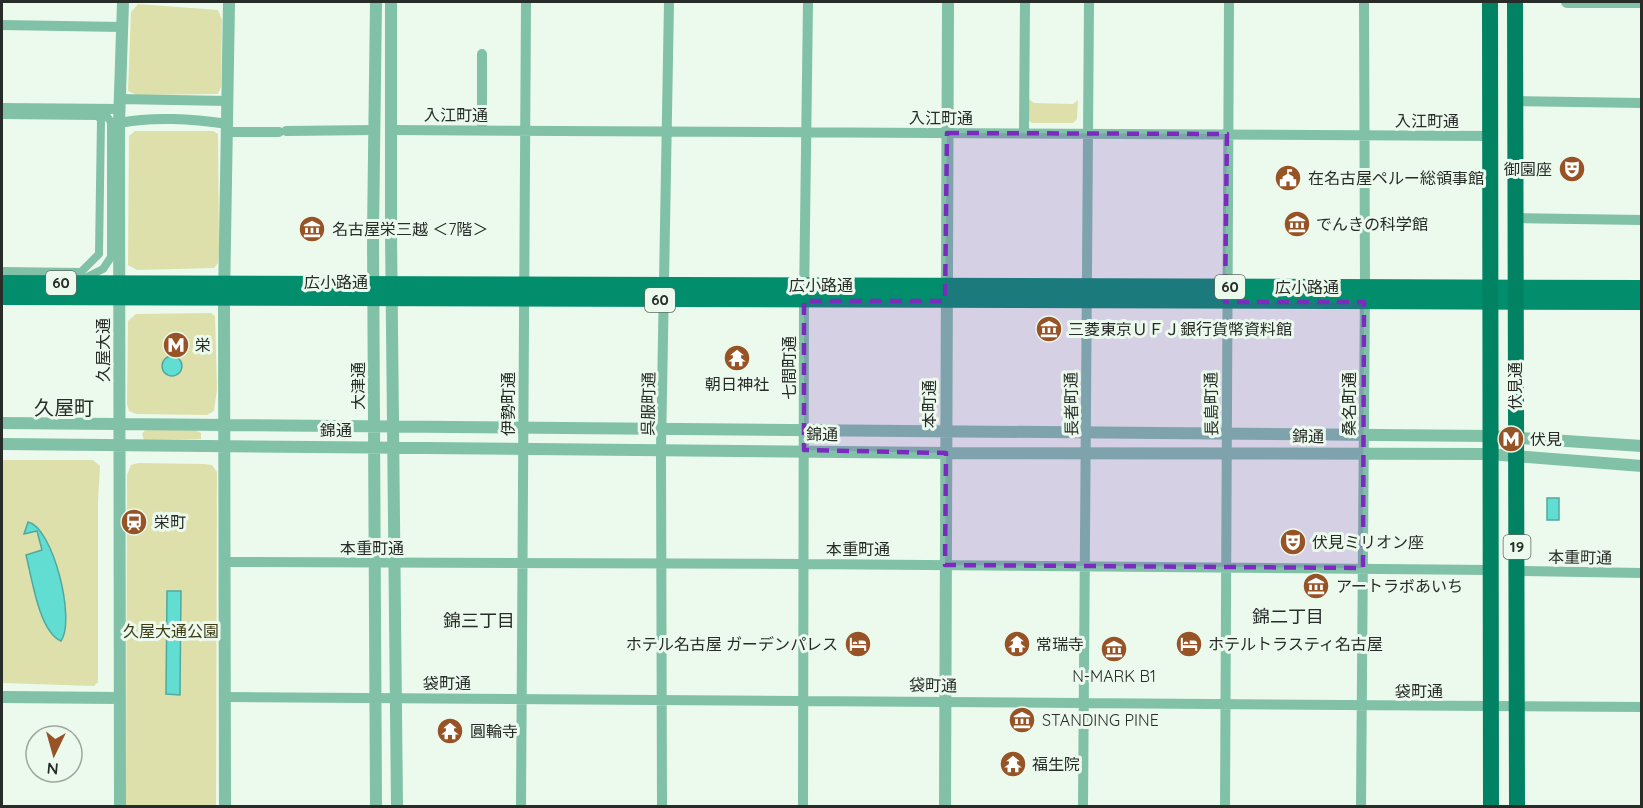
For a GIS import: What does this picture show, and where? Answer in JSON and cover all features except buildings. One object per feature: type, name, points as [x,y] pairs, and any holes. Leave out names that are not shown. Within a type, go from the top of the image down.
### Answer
[{"type":"highway","name":"伏見通","points":[[1490,2],[1491,807]]},
{"type":"highway","name":"伏見通","points":[[1515,2],[1517,807]]},
{"type":"main road","name":"広小路通","points":[[224,290],[373,282],[386,294]]},
{"type":"main road","name":"広小路通","points":[[2,283],[120,291]]},
{"type":"main road","name":"広小路通","points":[[2,297],[120,291],[224,290],[386,294],[805,292],[1515,295],[1641,288]]},
{"type":"main road","name":"広小路通","points":[[1515,295],[1641,302]]},
{"type":"street","name":"久屋大通","points":[[120,807],[119,104],[123,2]]},
{"type":"street","points":[[225,807],[224,290],[229,2]]},
{"type":"street","points":[[373,282],[376,2]]},
{"type":"street","name":"大津通","points":[[376,807],[373,446],[386,294],[392,130],[391,2]]},
{"type":"street","name":"伊勢町通","points":[[521,807],[526,2]]},
{"type":"street","name":"呉服町通","points":[[662,807],[661,449],[669,2]]},
{"type":"street","name":"七間町通","points":[[803,807],[808,2]]},
{"type":"street","name":"本町通","points":[[945,807],[945,293],[948,2]]},
{"type":"street","points":[[1024,133],[1025,2]]},
{"type":"street","name":"長者町通","points":[[1083,807],[1088,452],[1086,432],[1089,2]]},
{"type":"street","name":"長島町通","points":[[1225,807],[1229,2]]},
{"type":"street","name":"桑名町通","points":[[1361,807],[1365,295],[1364,2]]},
{"type":"street","points":[[1567,2],[1641,2]]},
{"type":"street","points":[[2,25],[122,27]]},
{"type":"street","points":[[482,54],[482,131]]},
{"type":"street","points":[[2,108],[228,101]]},
{"type":"street","points":[[1516,101],[1641,103]]},
{"type":"street","points":[[2,114],[99,113],[109,118],[111,257],[103,269],[87,277],[2,278]]},
{"type":"street","points":[[2,114],[97,116],[101,119],[99,254],[81,272],[2,271]]},
{"type":"street","points":[[119,123],[149,119],[283,132],[375,130]]},
{"type":"street","name":"入江町通","points":[[392,130],[1491,136]]},
{"type":"street","points":[[1516,218],[1641,220]]},
{"type":"street","name":"大津通","points":[[386,294],[394,428],[397,807]]},
{"type":"street","name":"錦通","points":[[2,423],[374,428],[946,430],[1515,436],[1641,446]]},
{"type":"street","name":"錦通","points":[[2,444],[946,453],[1489,454],[1641,466]]},
{"type":"street","name":"本重町通","points":[[225,562],[522,562],[661,565],[804,564],[1490,570]]},
{"type":"street","name":"本重町通","points":[[1518,571],[1641,573]]},
{"type":"street","points":[[2,697],[120,698]]},
{"type":"street","name":"袋町通","points":[[224,697],[946,700],[1226,705],[1641,707]]},
{"type":"highlighted area","points":[[947,133],[1227,134],[1225,302],[1364,302],[1363,568],[945,565],[946,453],[804,450],[804,301],[945,301]]},
{"type":"green space","points":[[138,4],[218,10],[222,20],[221,87],[218,94],[137,95],[128,91],[131,12]]},
{"type":"green space","points":[[1029,99],[1034,103],[1073,104],[1078,100],[1077,119],[1073,123],[1032,123],[1028,120]]},
{"type":"green space","points":[[135,131],[213,131],[218,134],[219,249],[218,263],[214,268],[137,270],[128,265],[129,136]]},
{"type":"green space","points":[[211,313],[215,316],[217,389],[214,411],[207,415],[136,414],[129,411],[127,404],[128,321],[136,314]]},
{"type":"green space","points":[[145,430],[195,430],[201,433],[201,439],[144,440],[142,434]]},
{"type":"green space","points":[[2,460],[93,460],[100,466],[98,682],[94,686],[2,683]]},
{"type":"green space","name":"久屋大通公園","points":[[138,463],[204,464],[212,465],[217,472],[216,806],[126,806],[127,475],[131,465]]},
{"type":"water","points":[[172,356],[179,359],[182,366],[179,373],[172,376],[165,373],[162,366],[165,359]]},
{"type":"water","points":[[1547,498],[1559,498],[1559,520],[1547,520]]},
{"type":"water","points":[[28,522],[37,528],[46,540],[60,576],[66,614],[65,630],[61,641],[53,636],[47,627],[38,603],[26,555],[42,550],[37,531],[24,534]]},
{"type":"water","points":[[167,591],[181,591],[180,695],[166,694]]},
{"type":"place","name":"御園座","points":[[1572,169]]},
{"type":"place","name":"在名古屋ペルー総領事館","points":[[1288,178]]},
{"type":"place","name":"でんきの科学館","points":[[1297,224]]},
{"type":"place","name":"名古屋栄三越 ＜7階＞","points":[[312,229]]},
{"type":"place","name":"三菱東京ＵＦＪ銀行貨幣資料館","points":[[1049,329]]},
{"type":"place","name":"栄","points":[[176,345]]},
{"type":"place","name":"朝日神社","points":[[737,358]]},
{"type":"place","name":"伏見","points":[[1511,439]]},
{"type":"place","name":"栄町","points":[[134,522]]},
{"type":"place","name":"伏見ミリオン座","points":[[1293,542]]},
{"type":"place","name":"アートラボあいち","points":[[1316,586]]},
{"type":"place","name":"ホテル名古屋 ガーデンパレス","points":[[858,644]]},
{"type":"place","name":"常瑞寺","points":[[1017,644]]},
{"type":"place","name":"ホテルトラスティ名古屋","points":[[1189,644]]},
{"type":"place","name":"N-MARK B1","points":[[1114,649]]},
{"type":"place","name":"STANDING PINE","points":[[1022,720]]},
{"type":"place","name":"圓輪寺","points":[[450,731]]},
{"type":"place","name":"福生院","points":[[1013,764]]},
{"type":"district","name":"久屋町","points":[[64,408]]},
{"type":"district","name":"錦二丁目","points":[[1288,617]]},
{"type":"district","name":"錦三丁目","points":[[479,621]]}]
